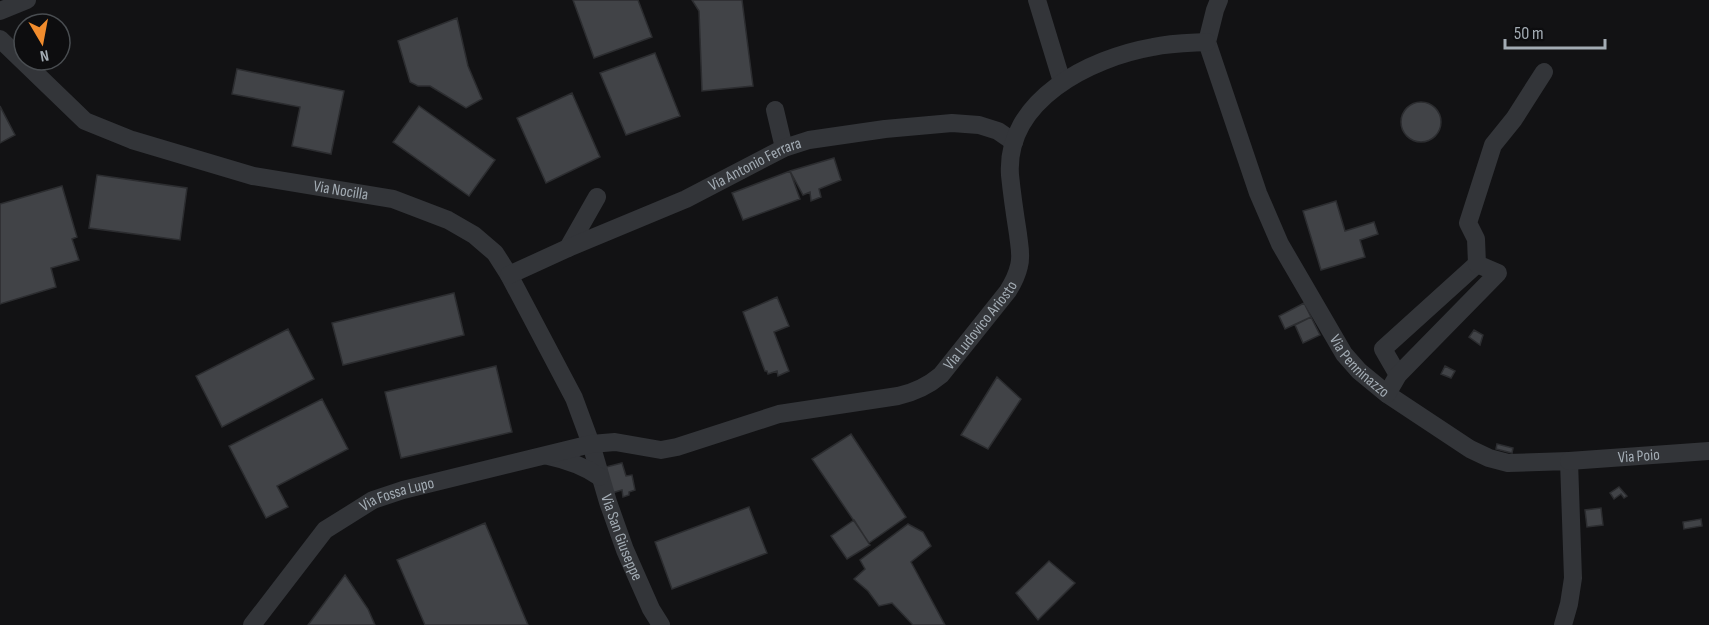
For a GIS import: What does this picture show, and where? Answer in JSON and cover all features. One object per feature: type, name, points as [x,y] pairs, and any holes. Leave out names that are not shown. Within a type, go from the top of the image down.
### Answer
[{"type":"street","points":[[0,11],[27,0]]},
{"type":"street","points":[[1036,0],[1062,82]]},
{"type":"street","points":[[1207,42],[1219,0]]},
{"type":"street","name":"Via Nocilla","points":[[0,39],[85,121],[132,140],[253,176],[393,199],[448,220],[474,235],[495,253],[509,275],[574,398],[591,444]]},
{"type":"street","name":"Via Ludovico Ariosto","points":[[591,444],[615,442],[661,450],[779,414],[914,393],[928,386],[941,375],[1008,291],[1020,264],[1010,174],[1010,154],[1026,116],[1041,99],[1062,82],[1101,62],[1151,47],[1207,42]]},
{"type":"street","name":"Via Penninazzo","points":[[1207,42],[1258,194],[1280,243],[1344,354],[1359,371],[1387,394],[1470,449],[1489,458],[1508,463],[1569,461]]},
{"type":"street","points":[[1477,264],[1476,239],[1468,223],[1493,145],[1514,119],[1544,72]]},
{"type":"street","points":[[776,111],[783,148]]},
{"type":"street","name":"Via Antonio Ferrara","points":[[509,275],[686,199],[783,148],[809,140],[952,123],[980,125],[998,131],[1014,142]]},
{"type":"street","points":[[568,248],[597,197]]},
{"type":"street","points":[[1387,394],[1398,375],[1498,273],[1477,264]]},
{"type":"street","points":[[1398,375],[1383,349],[1477,264]]},
{"type":"street","name":"Via Fossa Lupo","points":[[252,625],[324,530],[373,500],[403,490],[543,454],[591,444]]},
{"type":"street","name":"Via San Giuseppe","points":[[591,444],[625,550],[651,609],[661,625]]},
{"type":"street","name":"Via Poio","points":[[1569,461],[1709,451]]},
{"type":"street","points":[[543,454],[568,460],[589,469],[600,477]]},
{"type":"street","points":[[1563,625],[1573,578],[1569,461]]},
{"type":"building","points":[[573,0],[638,0],[652,37],[594,58]]},
{"type":"building","points":[[692,0],[742,0],[753,86],[702,91],[699,11]]},
{"type":"building","points":[[457,18],[468,66],[482,99],[466,108],[430,86],[418,86],[410,82],[398,41]]},
{"type":"building","points":[[655,53],[680,116],[626,135],[600,73]]},
{"type":"building","points":[[237,69],[344,91],[331,154],[292,146],[300,107],[232,94]]},
{"type":"building","points":[[572,93],[600,157],[546,183],[517,118]]},
{"type":"building","points":[[1421,102],[1429,103],[1435,108],[1440,114],[1440,130],[1435,136],[1429,141],[1421,142],[1413,141],[1407,136],[1402,130],[1401,122],[1402,114],[1407,108],[1413,103]]},
{"type":"building","points":[[0,106],[15,135],[0,143]]},
{"type":"building","points":[[419,106],[495,160],[469,196],[393,142]]},
{"type":"building","points":[[834,158],[841,180],[819,189],[821,197],[811,201],[810,192],[803,195],[790,171]]},
{"type":"building","points":[[790,171],[800,199],[743,220],[732,193]]},
{"type":"building","points":[[97,175],[187,188],[180,240],[89,228]]},
{"type":"building","points":[[62,186],[77,237],[72,239],[79,260],[51,268],[56,287],[0,304],[0,204]]},
{"type":"building","points":[[1336,201],[1345,231],[1374,222],[1378,234],[1360,240],[1365,257],[1321,270],[1303,211]]},
{"type":"building","points":[[454,293],[464,335],[343,365],[332,323]]},
{"type":"building","points":[[777,297],[789,326],[774,332],[789,371],[778,376],[777,371],[768,374],[765,371],[743,312]]},
{"type":"building","points":[[1304,303],[1311,317],[1285,329],[1279,316]]},
{"type":"building","points":[[1311,317],[1320,335],[1303,343],[1295,325]]},
{"type":"building","points":[[288,329],[314,379],[222,427],[196,376]]},
{"type":"building","points":[[1474,330],[1483,335],[1480,345],[1469,337]]},
{"type":"building","points":[[496,366],[512,432],[401,458],[385,392]]},
{"type":"building","points":[[1445,366],[1455,371],[1451,378],[1441,374]]},
{"type":"building","points":[[997,377],[1021,399],[988,449],[961,435]]},
{"type":"building","points":[[322,399],[348,449],[277,486],[288,507],[266,518],[229,446]]},
{"type":"building","points":[[851,434],[906,517],[869,543],[812,459]]},
{"type":"building","points":[[1497,444],[1513,448],[1512,453],[1496,449]]},
{"type":"building","points":[[622,463],[626,476],[632,475],[635,490],[623,497],[622,490],[612,493],[606,467]]},
{"type":"building","points":[[1619,487],[1627,496],[1624,498],[1621,494],[1614,499],[1610,493]]},
{"type":"building","points":[[749,507],[767,553],[672,589],[655,542]]},
{"type":"building","points":[[1601,508],[1603,525],[1587,527],[1585,510]]},
{"type":"building","points":[[1701,519],[1702,526],[1684,529],[1683,522]]},
{"type":"building","points":[[854,520],[870,545],[847,559],[831,536]]},
{"type":"building","points":[[485,523],[528,625],[425,625],[397,560]]},
{"type":"building","points":[[908,524],[923,532],[931,546],[911,562],[945,625],[913,625],[892,603],[879,606],[868,591],[854,579],[865,569],[860,560]]},
{"type":"building","points":[[1049,561],[1075,583],[1038,620],[1016,593]]},
{"type":"building","points":[[345,575],[368,609],[375,625],[308,625]]}]
